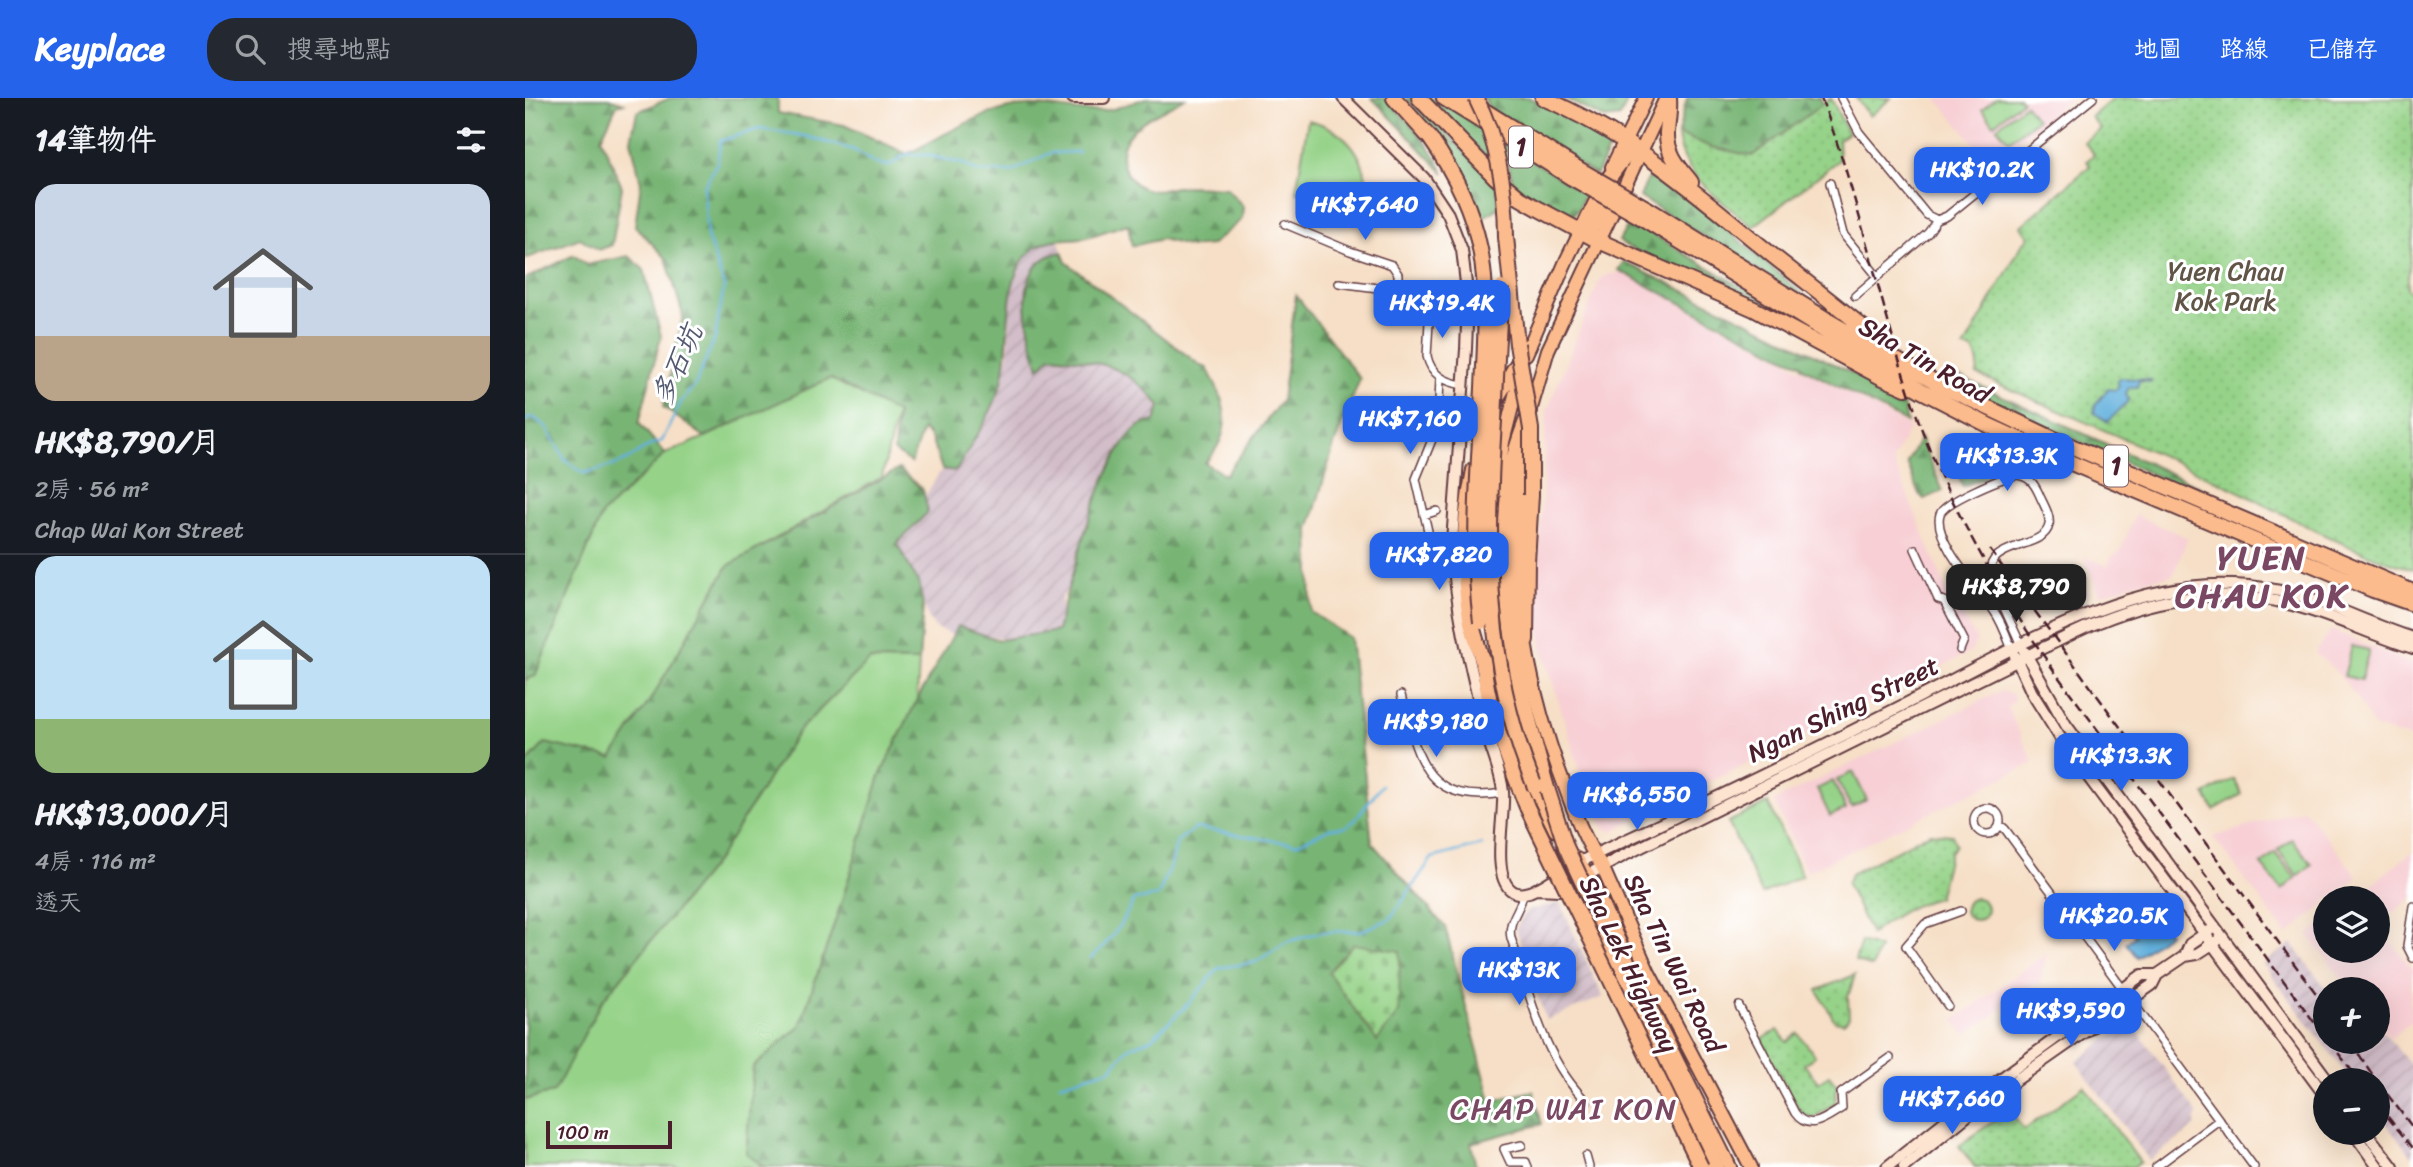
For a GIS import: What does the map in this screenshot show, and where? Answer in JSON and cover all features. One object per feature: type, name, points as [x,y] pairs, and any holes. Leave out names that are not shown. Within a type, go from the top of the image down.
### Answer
[{"type":"highway","name":"Sha Lek Highway","points":[[1395,98],[1420,126],[1452,173],[1473,222],[1482,263],[1486,328],[1476,557],[1484,669],[1500,733],[1527,807],[1701,1167]]},
{"type":"highway","points":[[1419,98],[1509,190],[1539,209],[1599,241],[1754,309],[1881,377],[1937,399]]},
{"type":"highway","name":"Sha Tin Road","points":[[1444,98],[1841,328],[2005,417],[2413,592]]},
{"type":"highway","name":"Sha Tin Road","points":[[1464,98],[1575,173]]},
{"type":"highway","name":"Sha Lek Highway","points":[[1476,98],[1490,129],[1501,174],[1506,237],[1490,496],[1489,556],[1493,621],[1503,688],[1520,750],[1535,788],[1566,847],[1641,1012],[1716,1167]]},
{"type":"highway","points":[[1543,98],[1625,141],[1703,197],[1915,370]]},
{"type":"highway","points":[[1667,98],[1667,137],[1671,154],[1703,197]]},
{"type":"highway","points":[[1606,181],[1626,156],[1631,152],[1641,152]]},
{"type":"highway","points":[[1581,231],[1591,228],[1605,205],[1618,197]]},
{"type":"highway","name":"Sha Tin Road","points":[[1646,214],[1937,399],[2066,461],[2373,590],[2413,604]]},
{"type":"highway","points":[[1506,237],[1516,337],[1531,429],[1526,640]]},
{"type":"highway","points":[[1484,669],[1465,586],[1464,536],[1471,483],[1499,394],[1529,345]]},
{"type":"highway","points":[[1530,411],[1510,477],[1505,533],[1507,587],[1528,720],[1566,847]]},
{"type":"highway","points":[[2378,578],[2413,583]]},
{"type":"main road","name":"Sha Tin Wai Road","points":[[1646,98],[1529,345],[1507,424],[1498,477],[1494,532],[1496,594],[1505,657],[1536,768],[1578,863],[1588,875],[1730,1167]]},
{"type":"main road","name":"Sha Tin Wai Road","points":[[1667,98],[1548,350],[1530,411],[1521,474],[1517,535],[1519,598],[1551,749],[1570,800],[1649,971],[1751,1167]]},
{"type":"street","points":[[1073,98],[1104,98]]},
{"type":"street","points":[[1343,98],[1416,169],[1440,201],[1455,229],[1462,250],[1468,296],[1452,542],[1454,582],[1462,629],[1503,793],[1501,873],[1515,893],[1523,894],[1537,889]]},
{"type":"street","points":[[1841,98],[1859,132],[1927,215],[1937,219],[1947,216],[2093,98]]},
{"type":"street","points":[[1830,183],[1843,234],[1877,276]]},
{"type":"street","points":[[1855,296],[1928,233],[1937,219]]},
{"type":"street","points":[[1285,224],[1325,242],[1392,265],[1398,274],[1398,291]]},
{"type":"street","points":[[1339,283],[1440,296],[1468,296]]},
{"type":"street","points":[[1430,306],[1427,356],[1432,369],[1440,378],[1463,385]]},
{"type":"street","points":[[1428,531],[1416,479],[1438,425],[1440,378]]},
{"type":"street","points":[[2017,647],[1957,562],[1940,529],[1939,519],[1947,505],[2015,475],[2027,477],[2035,486],[2049,516],[2048,530],[1994,558],[1989,568],[1991,579],[2022,659],[2032,693],[2066,747],[2318,1068]]},
{"type":"street","points":[[1424,515],[1437,511]]},
{"type":"street","points":[[1915,549],[1938,599],[1944,601],[1964,640],[1960,650]]},
{"type":"street","name":"Ngan Shing Street","points":[[1537,889],[1559,890],[1588,875],[1598,861],[2017,647],[2094,612],[2128,600],[2163,590],[2223,584],[2266,588],[2307,597],[2413,638]]},
{"type":"street","name":"Ngan Shing Street","points":[[1537,889],[1578,863],[1598,861],[2098,622],[2131,610],[2164,601],[2207,596],[2251,597],[2290,604],[2413,648]]},
{"type":"street","points":[[1401,695],[1418,756],[1438,782],[1453,791],[1470,795],[1503,793]]},
{"type":"street","points":[[1393,712],[1405,709]]},
{"type":"street","points":[[2000,825],[2005,828],[2254,1167]]},
{"type":"street","points":[[1523,894],[1522,903],[1511,921],[1511,938],[1550,1051],[1567,1079],[1587,1102]]},
{"type":"street","points":[[2413,906],[2407,946],[2413,958]]},
{"type":"street","points":[[1948,1006],[1906,946],[1925,924],[1961,911]]},
{"type":"street","points":[[1904,1167],[1979,1106],[2152,985],[2157,975],[2185,956],[2190,944],[2213,936]]},
{"type":"street","points":[[2213,936],[2313,1078]]},
{"type":"street","points":[[1887,1167],[1973,1099],[2142,975],[2157,975]]},
{"type":"street","points":[[1739,1006],[1795,1113],[1804,1122],[1818,1123],[1842,1108],[1841,1093],[1890,1058]]},
{"type":"street","points":[[2156,1167],[2220,1120]]},
{"type":"street","points":[[1522,1145],[1504,1149],[1510,1162],[1526,1161],[1528,1167]]},
{"type":"street","points":[[2362,1145],[2378,1167]]},
{"type":"street","points":[[2376,1145],[2393,1167]]},
{"type":"street","points":[[1586,1156],[1589,1167]]},
{"type":"shaded area","points":[[1936,98],[2071,98],[1991,163]]},
{"type":"shaded area","points":[[1058,239],[1066,262],[1207,368],[1222,397],[1226,419],[1220,442],[1211,457],[1110,471],[1104,478],[1099,496],[1100,513],[1084,535],[1088,561],[1061,598],[1063,625],[1041,649],[994,636],[953,635],[936,628],[928,618],[919,584],[897,544],[927,512],[924,498],[942,469],[956,471],[991,410],[1008,357],[1011,290],[1017,268],[1025,256],[1037,246]]},
{"type":"shaded area","points":[[1620,272],[1910,427],[1893,460],[1947,591],[1977,640],[1971,652],[1612,831],[1604,829],[1581,774],[1542,648],[1538,609],[1547,411],[1601,277]]},
{"type":"shaded area","points":[[2135,515],[2188,538],[2173,575],[2134,583],[2100,595],[2084,556],[2108,566],[2112,556],[2120,552]]},
{"type":"shaded area","points":[[2332,630],[2413,664],[2413,739],[2375,728],[2355,695],[2336,671],[2315,653]]},
{"type":"shaded area","points":[[2001,691],[2012,694],[2015,701],[2007,707],[2034,763],[1807,872],[1774,801]]},
{"type":"shaded area","points":[[2304,809],[2358,877],[2347,886],[2313,886],[2313,914],[2287,935],[2213,837]]},
{"type":"shaded area","points":[[2413,851],[2413,897],[2391,914],[2390,886],[2371,885]]},
{"type":"shaded area","points":[[1560,903],[1603,997],[1546,1020],[1516,929],[1526,911]]},
{"type":"shaded area","points":[[2390,940],[2413,970],[2410,1005],[2413,1020],[2391,1038],[2390,977],[2341,977],[2330,963],[2390,963]]},
{"type":"shaded area","points":[[2292,943],[2317,977],[2313,977],[2313,1030],[2263,964]]},
{"type":"shaded area","points":[[2047,953],[2040,982],[1965,1035],[1954,1020]]},
{"type":"shaded area","points":[[2122,1028],[2136,1029],[2197,1113],[2195,1127],[2149,1160],[2076,1062]]},
{"type":"shaded area","points":[[2390,1040],[2413,1068],[2413,1157],[2390,1129],[2390,1068],[2342,1068],[2331,1054],[2390,1054]]},
{"type":"green space","points":[[525,98],[608,98],[624,103],[617,105],[601,138],[622,187],[612,245],[599,250],[580,238],[525,259]]},
{"type":"green space","points":[[670,98],[778,98],[778,113],[844,125],[907,154],[980,117],[1010,108],[1035,106],[1101,111],[1147,98],[1185,98],[1150,117],[1130,134],[1124,144],[1122,156],[1125,170],[1132,180],[1154,191],[1188,186],[1226,188],[1243,206],[1242,219],[1211,245],[1191,247],[1162,239],[1132,246],[1128,224],[1087,237],[1048,242],[1035,248],[1023,260],[1011,292],[1005,368],[1001,385],[987,418],[956,471],[942,469],[931,438],[923,429],[911,463],[894,451],[897,413],[830,378],[705,437],[663,407],[683,315],[666,258],[635,226],[641,183],[631,140],[637,112]]},
{"type":"green space","points":[[1372,98],[1384,98],[1410,123],[1444,173]]},
{"type":"green space","points":[[1406,98],[1413,98],[1497,185],[1499,208],[1483,217],[1464,173]]},
{"type":"green space","points":[[1424,98],[1438,98],[1482,126],[1494,164]]},
{"type":"green space","points":[[1484,98],[1528,98],[1544,102],[1604,131],[1600,140],[1609,148],[1596,175],[1490,109]]},
{"type":"green space","points":[[1564,98],[1629,98],[1620,117],[1605,119]]},
{"type":"green space","points":[[1687,98],[1820,98],[1823,104],[1752,156],[1711,147],[1678,134]]},
{"type":"green space","points":[[1831,98],[1848,133],[1838,140],[1839,160],[1753,227],[1705,187],[1687,163],[1681,149],[1678,134],[1711,147],[1752,156]]},
{"type":"green space","points":[[1856,98],[1891,98],[1870,116]]},
{"type":"green space","points":[[1996,98],[2019,98],[2022,101],[1994,124],[1982,109]]},
{"type":"green space","name":"Yuen Chau Kok Park","points":[[2114,98],[2413,98],[2413,237],[2407,288],[2413,296],[2413,569],[2339,542],[2243,493],[1977,374],[1978,362],[1975,353],[1964,348],[2023,243],[2029,237],[2021,226],[2090,166],[2087,161],[2094,154],[2084,142],[2101,129],[2091,117]]},
{"type":"green space","points":[[2025,104],[2037,119],[2009,141],[1997,127]]},
{"type":"green space","points":[[1308,120],[1336,131],[1355,150],[1365,174],[1367,204],[1296,192]]},
{"type":"green space","points":[[1503,143],[1585,193],[1578,210],[1572,216],[1566,217],[1515,189]]},
{"type":"green space","points":[[1657,174],[1663,176],[1816,305],[1640,197],[1648,178]]},
{"type":"green space","points":[[1630,221],[1823,335],[1626,246],[1619,241]]},
{"type":"green space","points":[[1062,252],[1066,262],[1207,368],[1219,393],[1225,417],[1221,439],[1205,463],[1225,475],[1282,400],[1296,295],[1360,379],[1334,445],[1309,530],[1311,612],[1350,638],[1372,843],[1445,927],[1491,1101],[1533,1091],[1542,1124],[1471,1143],[1476,1167],[764,1167],[746,1153],[753,1067],[800,1026],[880,776],[917,700],[958,626],[999,640],[1057,631],[1088,522],[1112,464],[1125,442],[1139,426],[1155,421],[1160,406],[1137,382],[1112,368],[1084,360],[1051,356],[1039,368],[1027,318],[1028,284],[1034,269],[1045,258]]},
{"type":"green space","points":[[574,255],[586,265],[629,256],[644,270],[661,336],[639,423],[665,454],[602,514],[535,676],[525,680],[525,279]]},
{"type":"green space","points":[[1624,262],[1902,398],[1907,423],[1803,368],[1800,363],[1618,270]]},
{"type":"green space","points":[[1952,373],[2213,493],[2209,500],[1968,392],[1948,379]]},
{"type":"green space","points":[[830,378],[897,413],[882,477],[728,566],[656,691],[612,759],[546,743],[525,765],[525,680],[535,676],[602,514],[665,454]]},
{"type":"green space","points":[[1920,438],[1943,491],[1924,499],[1919,494],[1907,463]]},
{"type":"green space","points":[[1944,440],[2011,468],[1963,486]]},
{"type":"green space","points":[[899,469],[923,490],[928,512],[897,544],[919,584],[923,605],[919,661],[870,660],[799,730],[717,860],[601,1002],[554,1092],[525,1100],[525,765],[545,743],[612,758],[656,691],[728,566]]},
{"type":"green space","points":[[2352,646],[2369,650],[2361,680],[2344,676]]},
{"type":"green space","points":[[870,660],[919,661],[917,700],[880,776],[800,1026],[753,1067],[747,1153],[764,1167],[525,1167],[525,1100],[554,1091],[601,1002],[717,860],[799,730]]},
{"type":"green space","points":[[1853,772],[1867,800],[1851,807],[1837,780]]},
{"type":"green space","points":[[2234,779],[2242,794],[2214,810],[2205,794]]},
{"type":"green space","points":[[1833,781],[1846,809],[1830,816],[1817,789]]},
{"type":"green space","points":[[1768,803],[1802,876],[1762,894],[1728,822]]},
{"type":"green space","points":[[1930,833],[1952,835],[1956,845],[1950,852],[1938,898],[1903,912],[1871,934],[1847,884],[1851,874]]},
{"type":"green space","points":[[2292,839],[2312,864],[2298,876],[2278,850]]},
{"type":"green space","points":[[2275,853],[2296,878],[2282,890],[2261,865]]},
{"type":"green space","points":[[1976,898],[1984,901],[1987,909],[1984,917],[1976,920],[1968,917],[1965,909],[1968,901]]},
{"type":"green space","points":[[1861,942],[1879,948],[1872,967],[1855,961]]},
{"type":"green space","points":[[1353,944],[1400,951],[1399,1012],[1377,1041],[1328,972]]},
{"type":"green space","points":[[1855,975],[1848,997],[1849,1017],[1844,1023],[1835,1021],[1817,990]]},
{"type":"green space","points":[[1778,1030],[1787,1042],[1798,1033],[1815,1056],[1804,1064],[1818,1082],[1829,1075],[1837,1085],[1835,1103],[1813,1118],[1801,1113],[1761,1040]]},
{"type":"green space","points":[[2084,1086],[2140,1162],[2133,1167],[1975,1167],[1959,1146],[2009,1110],[2024,1130]]},
{"type":"water","points":[[2120,378],[2151,382],[2139,381],[2137,387],[2129,387],[2126,395],[2129,399],[2108,422],[2094,413],[2095,405],[2108,389],[2116,390]]},
{"type":"water","points":[[2158,919],[2169,933],[2137,957],[2126,943],[2135,936],[2132,932],[2145,922],[2148,926]]},
{"type":"waterway","name":"多石坑","points":[[525,420],[533,417],[546,427],[565,460],[583,473],[620,463],[662,441],[681,402],[695,385],[715,338],[724,286],[707,236],[704,187],[718,161],[720,141],[759,129],[805,136],[854,150],[874,163],[889,166],[907,154],[927,155],[964,164],[978,172],[1012,172],[1050,153],[1079,152]]},
{"type":"waterway","points":[[1091,958],[1115,932],[1134,900],[1158,896],[1172,862],[1177,841],[1196,828],[1296,844],[1331,828],[1345,827],[1354,821],[1382,785]]},
{"type":"waterway","points":[[1060,1084],[1111,1069],[1128,1048],[1151,1039],[1187,1005],[1219,968],[1256,962],[1286,942],[1322,932],[1361,931],[1390,919],[1432,858],[1482,845]]},
{"type":"railway","points":[[1821,98],[1848,177],[1918,419],[1961,518],[1997,583],[2057,675],[2313,1020]]},
{"type":"railway","points":[[1990,550],[2313,989]]},
{"type":"railway","points":[[2339,1054],[2350,1068]]},
{"type":"railway","points":[[2359,1054],[2368,1068]]},
{"type":"railway","points":[[2390,1098],[2413,1128]]},
{"type":"railway","points":[[2390,1120],[2413,1148]]},
{"type":"district","name":"YUEN CHAU KOK","points":[[2262,577]]},
{"type":"district","name":"CHAP WAI KON","points":[[1564,1109]]}]
